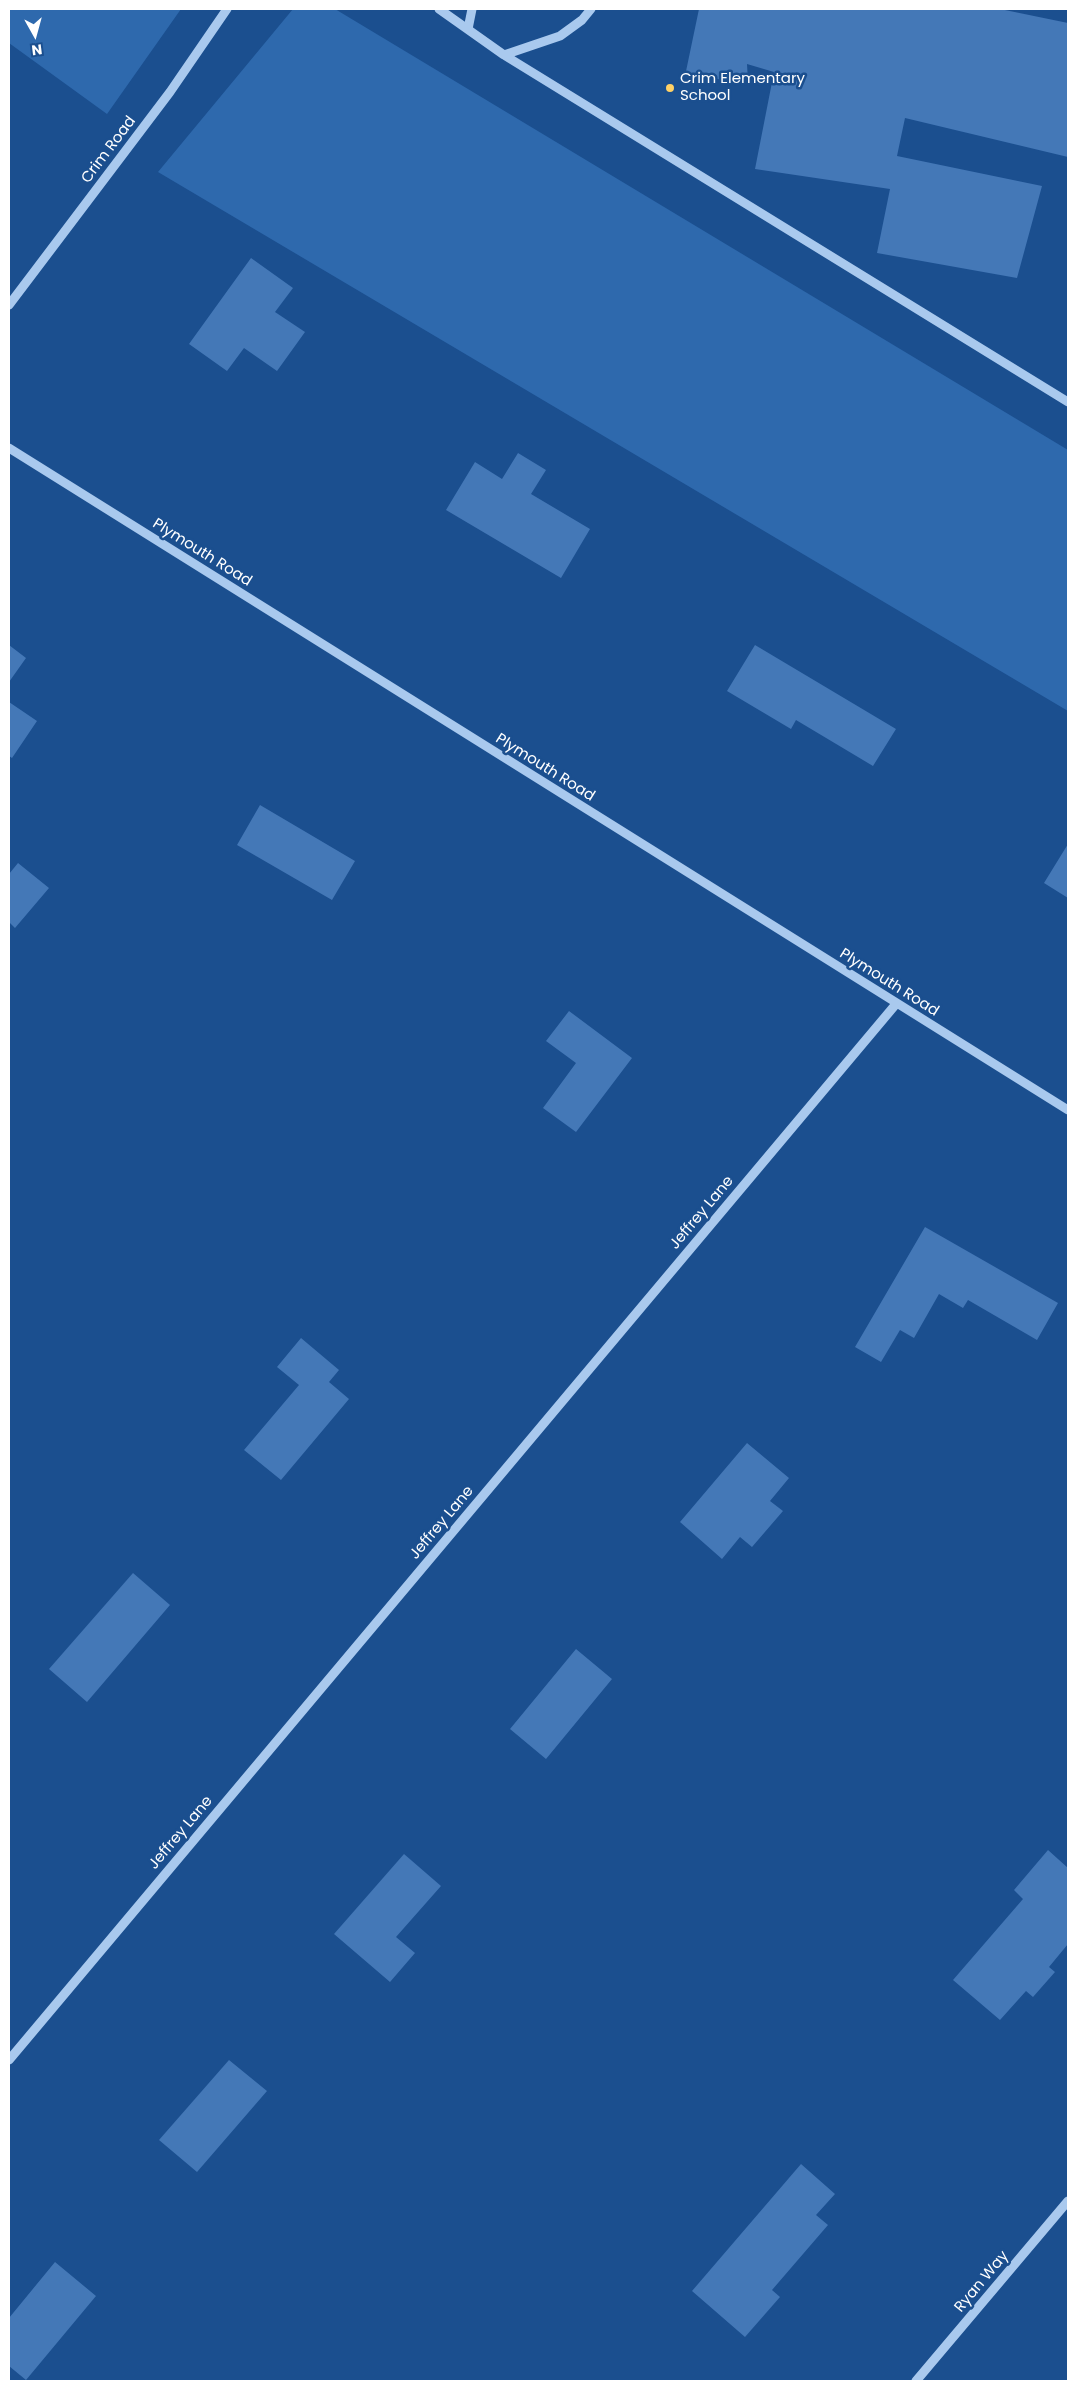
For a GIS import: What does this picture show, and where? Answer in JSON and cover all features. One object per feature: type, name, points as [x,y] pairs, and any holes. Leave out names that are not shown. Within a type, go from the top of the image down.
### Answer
[{"type":"street","name":"Crim Road","points":[[9,304],[170,92],[227,9]]},
{"type":"street","points":[[439,9],[504,55],[1068,402]]},
{"type":"street","points":[[468,29],[472,9]]},
{"type":"street","points":[[504,55],[560,36],[582,20],[592,9]]},
{"type":"street","name":"Plymouth Road","points":[[9,448],[1068,1110]]},
{"type":"street","name":"Jeffrey Lane","points":[[9,2060],[896,1004]]},
{"type":"street","name":"Ryan Way","points":[[916,2381],[1068,2201]]},
{"type":"shaded area","points":[[9,9],[181,9],[107,114],[9,43]]},
{"type":"shaded area","points":[[293,9],[335,9],[1068,450],[1068,711],[158,172]]},
{"type":"building","points":[[699,9],[1000,9],[1068,23],[1068,157],[905,118],[897,156],[1042,186],[1017,278],[877,253],[890,189],[755,169],[774,72],[747,64],[748,82],[685,76]]},
{"type":"building","points":[[251,258],[293,288],[275,312],[305,332],[277,371],[244,348],[227,371],[189,344]]},
{"type":"building","points":[[518,453],[546,470],[531,494],[590,529],[561,578],[446,510],[475,462],[502,479]]},
{"type":"building","points":[[9,645],[26,658],[9,682]]},
{"type":"building","points":[[755,645],[896,729],[873,766],[796,720],[791,729],[727,691]]},
{"type":"building","points":[[9,702],[37,721],[12,758],[9,756]]},
{"type":"building","points":[[260,805],[355,861],[332,900],[237,845]]},
{"type":"building","points":[[1068,844],[1068,898],[1044,883]]},
{"type":"building","points":[[18,863],[49,888],[15,928],[9,922],[9,874]]},
{"type":"building","points":[[569,1011],[632,1058],[576,1132],[543,1108],[576,1063],[546,1041]]},
{"type":"building","points":[[925,1227],[1058,1303],[1037,1340],[968,1300],[963,1308],[939,1294],[914,1338],[900,1330],[881,1362],[855,1347]]},
{"type":"building","points":[[301,1338],[339,1370],[329,1382],[349,1399],[281,1480],[244,1450],[299,1385],[277,1367]]},
{"type":"building","points":[[747,1443],[789,1478],[770,1501],[783,1511],[752,1547],[740,1537],[722,1559],[680,1522]]},
{"type":"building","points":[[133,1573],[170,1605],[87,1702],[49,1669]]},
{"type":"building","points":[[576,1649],[612,1679],[546,1759],[510,1729]]},
{"type":"building","points":[[1048,1850],[1068,1868],[1068,1944],[1049,1967],[1055,1972],[1033,1997],[1026,1991],[1000,2020],[953,1980],[1023,1899],[1014,1890]]},
{"type":"building","points":[[404,1854],[441,1886],[396,1937],[415,1953],[390,1982],[334,1934]]},
{"type":"building","points":[[229,2060],[267,2091],[197,2172],[159,2140]]},
{"type":"building","points":[[801,2164],[835,2194],[816,2215],[828,2225],[772,2290],[780,2297],[745,2337],[692,2291]]},
{"type":"building","points":[[55,2262],[96,2296],[26,2380],[9,2366],[9,2318]]},
{"type":"place","name":"Crim Elementary School","points":[[670,88]]}]
